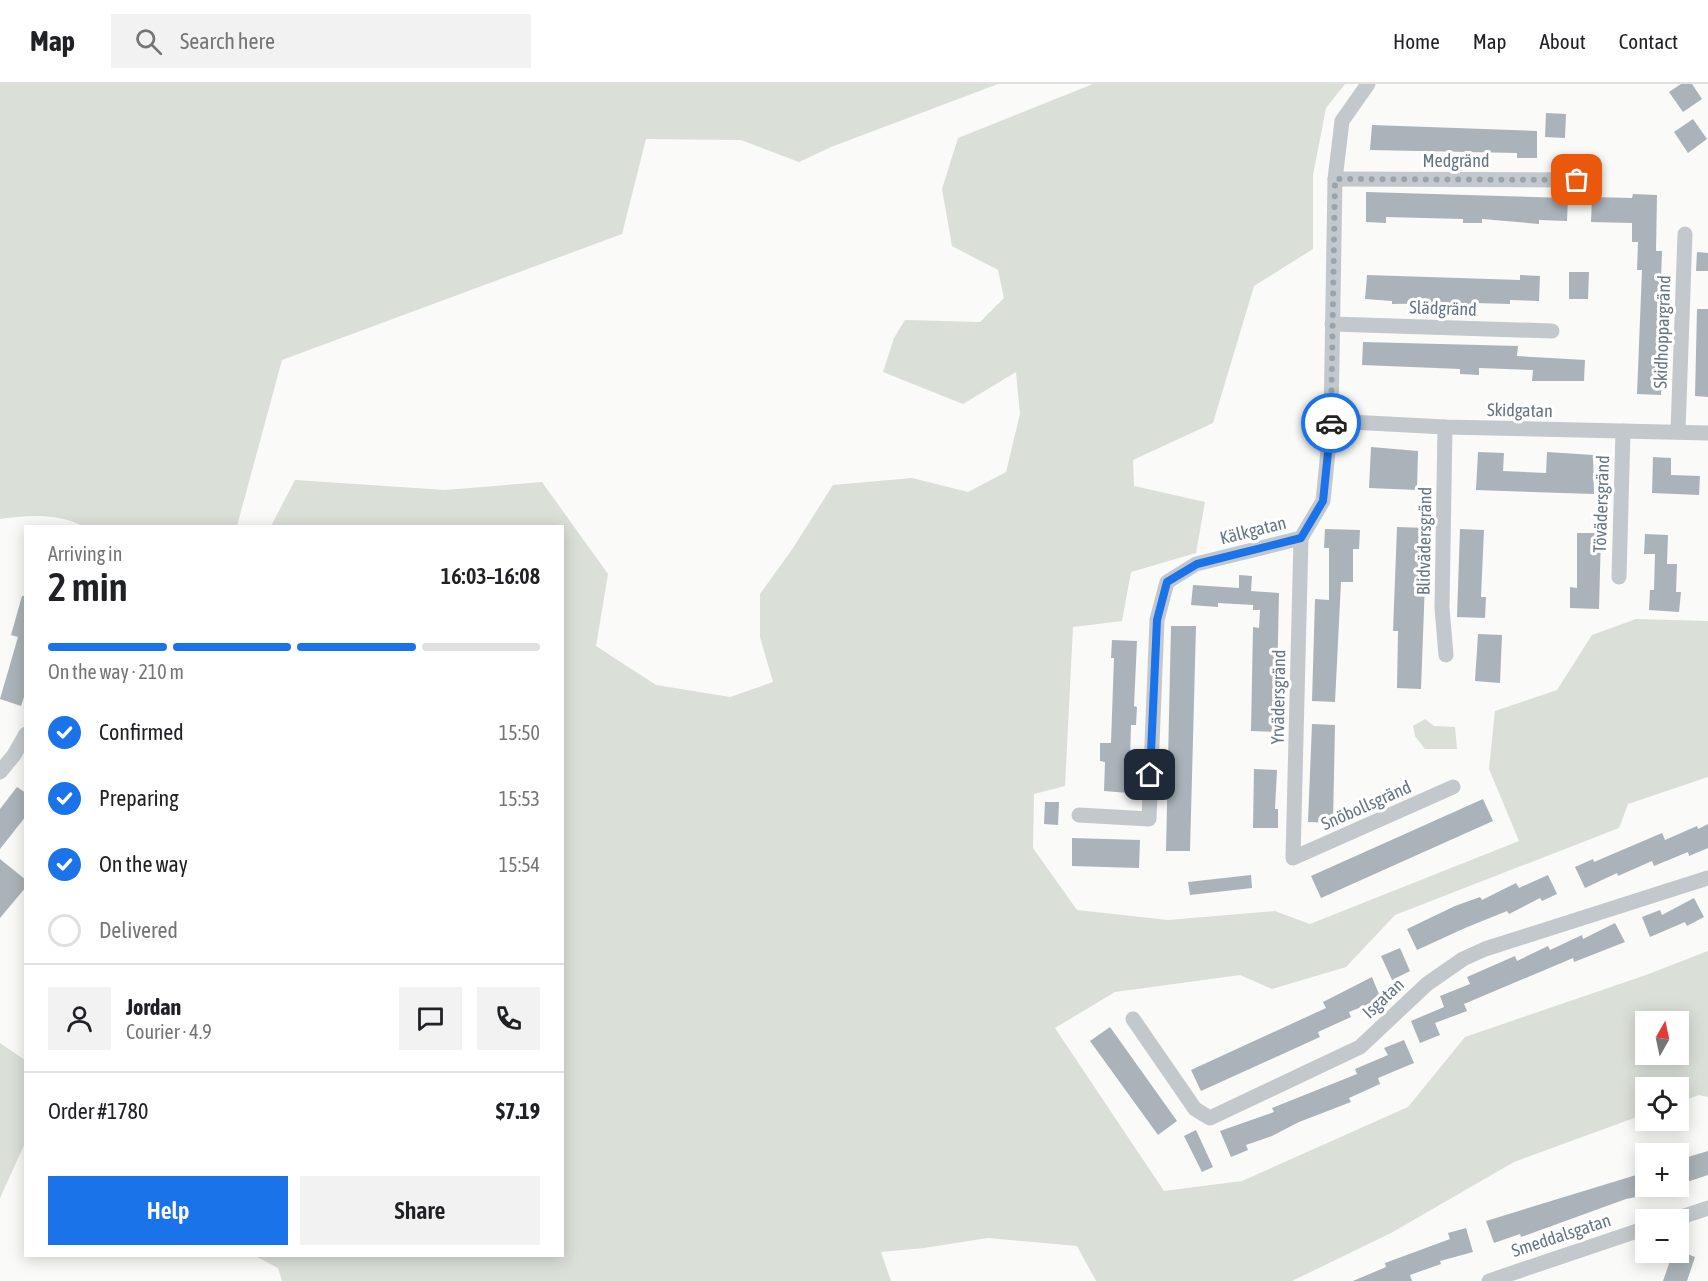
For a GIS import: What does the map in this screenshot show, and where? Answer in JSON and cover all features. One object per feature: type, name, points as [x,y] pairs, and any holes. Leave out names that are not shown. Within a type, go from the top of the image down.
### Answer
[{"type":"street","name":"Kälkgatan","points":[[1079,815],[1149,819],[1157,620],[1167,582],[1197,564],[1301,538],[1323,501],[1331,421],[1335,179],[1342,121],[1368,84]]},
{"type":"street","name":"Medgränd","points":[[1335,179],[1577,180]]},
{"type":"street","name":"Skidhoppargränd","points":[[1678,431],[1685,234]]},
{"type":"street","name":"Slädgränd","points":[[1332,324],[1552,331]]},
{"type":"street","name":"Skidgatan","points":[[1331,421],[1445,427],[1708,433]]},
{"type":"street","name":"Blidvädersgränd","points":[[1445,427],[1442,608],[1446,655]]},
{"type":"street","name":"Tövädersgränd","points":[[1619,577],[1623,431]]},
{"type":"street","name":"Yrvädersgränd","points":[[1293,858],[1301,538]]},
{"type":"street","points":[[0,772],[24,738]]},
{"type":"street","name":"Snöbollsgränd","points":[[1293,858],[1454,787]]},
{"type":"street","name":"Isgatan","points":[[1133,1019],[1194,1109],[1210,1118],[1360,1047],[1427,984],[1463,959],[1485,949],[1708,878]]},
{"type":"street","points":[[1689,1214],[1708,1208]]},
{"type":"street","name":"Smeddalsgatan","points":[[1489,1281],[1635,1232]]},
{"type":"shaded area","points":[[0,84],[998,84],[831,147],[799,162],[741,140],[646,139],[622,234],[282,360],[237,525],[80,525],[63,519],[42,516],[0,519]]},
{"type":"shaded area","points":[[1093,84],[1345,84],[1326,108],[1313,175],[1313,249],[1254,286],[1213,423],[1133,460],[1134,486],[1205,502],[1196,553],[1131,572],[1122,621],[1073,627],[1065,786],[1034,794],[1033,848],[1077,910],[1168,920],[1275,911],[1310,924],[1519,841],[1489,769],[1495,711],[1557,690],[1592,635],[1636,619],[1708,621],[1708,777],[1628,804],[1619,828],[1395,915],[1346,967],[1272,989],[1240,975],[1115,992],[1055,1028],[1164,1191],[1242,1181],[1408,1107],[1465,1037],[1646,975],[1708,951],[1708,1097],[1699,1095],[1689,1098],[1689,1077],[1635,1077],[1635,1118],[1514,1162],[1391,1233],[1292,1281],[1096,1281],[1077,1246],[988,1238],[881,1252],[891,1281],[282,1281],[278,1268],[257,1257],[564,1257],[564,525],[272,525],[295,480],[445,490],[542,482],[608,574],[596,646],[656,685],[730,697],[773,682],[760,637],[760,594],[793,548],[833,485],[912,478],[968,492],[1006,472],[1020,414],[1016,372],[963,404],[883,372],[894,338],[905,320],[980,322],[1004,298],[998,270],[952,246],[942,189],[958,138]]},
{"type":"shaded area","points":[[1425,719],[1434,726],[1455,727],[1457,749],[1425,749],[1415,736],[1413,726]]},
{"type":"shaded area","points":[[0,1043],[24,1059],[24,1145],[0,1198]]},
{"type":"building","points":[[1681,84],[1692,84],[1702,99],[1683,112],[1669,92]]},
{"type":"building","points":[[1546,113],[1566,114],[1565,138],[1545,137]]},
{"type":"building","points":[[1693,119],[1707,139],[1688,153],[1674,132]]},
{"type":"building","points":[[1372,125],[1537,131],[1537,158],[1517,158],[1517,153],[1370,150]]},
{"type":"building","points":[[1366,192],[1568,198],[1567,221],[1539,220],[1539,224],[1482,219],[1482,223],[1463,223],[1463,219],[1386,217],[1386,223],[1366,222]]},
{"type":"building","points":[[1633,194],[1657,195],[1656,251],[1662,251],[1661,280],[1664,280],[1663,308],[1665,308],[1661,395],[1637,394],[1642,270],[1637,270],[1638,242],[1632,242],[1632,223],[1591,222],[1592,197],[1632,198]]},
{"type":"building","points":[[1697,252],[1708,253],[1708,271],[1696,271]]},
{"type":"building","points":[[1569,272],[1589,272],[1588,299],[1569,299]]},
{"type":"building","points":[[1367,275],[1520,280],[1520,275],[1540,276],[1539,301],[1510,300],[1510,304],[1475,303],[1475,308],[1456,307],[1456,303],[1392,304],[1392,301],[1365,299]]},
{"type":"building","points":[[1697,309],[1708,309],[1708,397],[1695,396]]},
{"type":"building","points":[[1363,342],[1518,346],[1517,356],[1585,360],[1584,381],[1532,381],[1533,370],[1479,368],[1479,375],[1460,374],[1460,369],[1362,365]]},
{"type":"building","points":[[1371,447],[1418,451],[1417,490],[1369,488]]},
{"type":"building","points":[[1478,452],[1504,453],[1503,471],[1546,473],[1547,452],[1593,455],[1594,494],[1476,490]]},
{"type":"building","points":[[1653,457],[1671,458],[1671,475],[1700,476],[1699,495],[1652,493]]},
{"type":"building","points":[[1397,527],[1427,528],[1421,689],[1397,688],[1398,631],[1393,631]]},
{"type":"building","points":[[1325,529],[1360,530],[1359,549],[1353,549],[1353,582],[1341,582],[1335,702],[1312,701],[1315,599],[1329,600],[1329,548],[1324,548]]},
{"type":"building","points":[[1460,529],[1484,530],[1481,597],[1486,597],[1485,618],[1457,617]]},
{"type":"building","points":[[1577,533],[1601,533],[1599,609],[1570,608],[1570,587],[1577,588]]},
{"type":"building","points":[[1645,534],[1668,535],[1667,564],[1677,564],[1676,592],[1681,592],[1679,612],[1649,610],[1650,590],[1654,590],[1655,554],[1644,554]]},
{"type":"building","points":[[1239,575],[1252,576],[1251,591],[1279,593],[1276,732],[1251,731],[1253,627],[1259,628],[1260,610],[1253,610],[1253,605],[1218,603],[1218,607],[1191,605],[1193,585],[1239,588]]},
{"type":"building","points":[[22,596],[24,596],[24,697],[21,706],[0,699],[18,637],[11,635]]},
{"type":"building","points":[[1171,626],[1196,626],[1190,851],[1166,851]]},
{"type":"building","points":[[1478,634],[1502,635],[1500,683],[1475,681]]},
{"type":"building","points":[[1112,640],[1137,641],[1134,706],[1137,707],[1136,725],[1131,725],[1129,793],[1104,791],[1105,762],[1100,761],[1100,743],[1111,743],[1114,658],[1111,658]]},
{"type":"building","points":[[1312,724],[1335,725],[1333,823],[1308,822]]},
{"type":"building","points":[[1254,769],[1277,770],[1275,809],[1278,809],[1278,828],[1253,828]]},
{"type":"building","points":[[17,787],[24,792],[24,819],[0,849],[0,809]]},
{"type":"building","points":[[1483,799],[1493,821],[1321,898],[1311,876]]},
{"type":"building","points":[[1045,802],[1059,802],[1058,825],[1044,824]]},
{"type":"building","points":[[1708,824],[1708,848],[1689,856],[1688,852],[1654,866],[1652,861],[1618,876],[1617,873],[1585,888],[1575,867],[1593,859],[1594,862],[1662,833],[1665,840],[1697,826],[1698,829]]},
{"type":"building","points":[[1072,838],[1140,840],[1139,868],[1072,866]]},
{"type":"building","points":[[0,859],[24,878],[24,889],[0,918]]},
{"type":"building","points":[[1251,875],[1252,888],[1190,895],[1188,882]]},
{"type":"building","points":[[1548,875],[1557,894],[1542,901],[1540,898],[1509,914],[1507,911],[1417,950],[1407,929],[1455,906],[1480,897],[1482,900],[1516,883],[1519,888]]},
{"type":"building","points":[[1694,898],[1704,917],[1687,926],[1685,922],[1650,937],[1642,917],[1660,910],[1662,915]]},
{"type":"building","points":[[1615,923],[1625,942],[1574,962],[1573,958],[1464,1004],[1467,1011],[1435,1023],[1440,1035],[1420,1043],[1411,1021],[1444,1007],[1440,996],[1470,984],[1467,977],[1515,956],[1517,961],[1548,946],[1550,950],[1582,935],[1583,939]]},
{"type":"building","points":[[1400,948],[1410,971],[1392,980],[1381,956]]},
{"type":"building","points":[[1372,977],[1381,999],[1349,1012],[1351,1017],[1318,1032],[1320,1037],[1201,1091],[1191,1070],[1326,1008],[1323,1002]]},
{"type":"building","points":[[1110,1027],[1177,1121],[1158,1135],[1090,1041]]},
{"type":"building","points":[[1404,1040],[1414,1063],[1378,1078],[1380,1084],[1349,1098],[1351,1102],[1246,1145],[1248,1150],[1231,1157],[1220,1131],[1274,1112],[1272,1108],[1357,1074],[1355,1069],[1388,1055],[1384,1048]]},
{"type":"building","points":[[1196,1130],[1213,1167],[1202,1172],[1184,1136]]},
{"type":"building","points":[[1708,1151],[1708,1175],[1689,1181],[1689,1157]]},
{"type":"building","points":[[1635,1175],[1636,1197],[1521,1237],[1520,1234],[1494,1243],[1486,1221]]},
{"type":"building","points":[[1466,1228],[1473,1252],[1440,1261],[1441,1264],[1410,1275],[1412,1281],[1353,1281],[1386,1267],[1385,1263],[1450,1239],[1448,1233]]},
{"type":"building","points":[[1689,1255],[1695,1257],[1687,1281],[1663,1281],[1669,1263],[1689,1263]]},
{"type":"way so far","points":[[1331,423],[1332,249],[1335,179],[1577,180]]},
{"type":"route","points":[[1150,775],[1157,620],[1167,582],[1197,564],[1301,538],[1323,501],[1331,423]]}]
